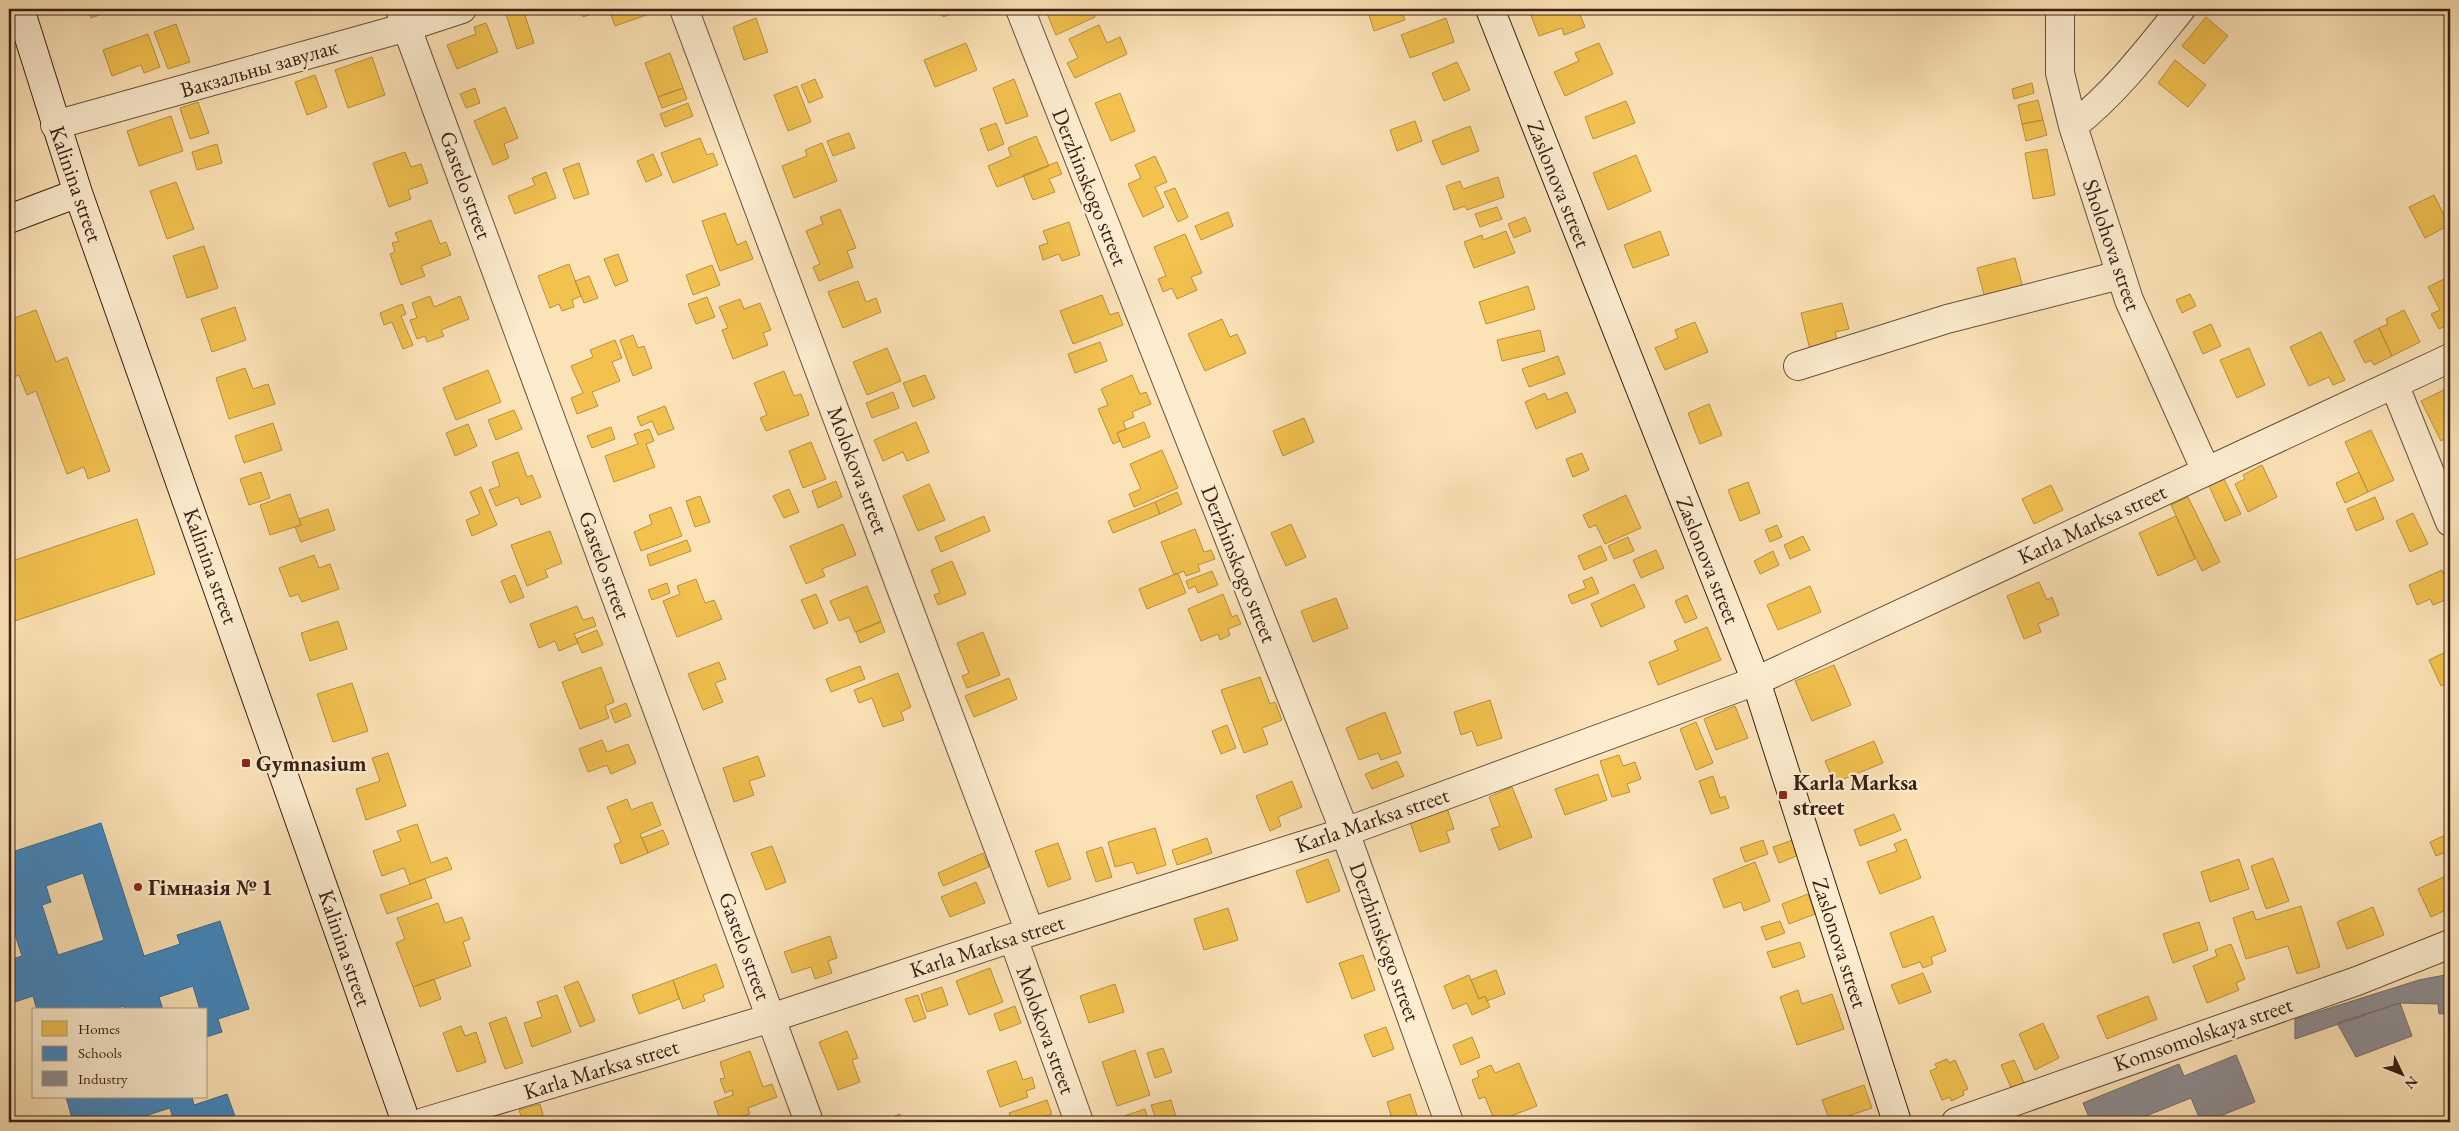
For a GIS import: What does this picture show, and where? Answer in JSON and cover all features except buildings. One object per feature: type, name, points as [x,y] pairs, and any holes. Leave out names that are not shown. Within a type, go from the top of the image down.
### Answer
[{"type":"street","name":"Kalinina street","points":[[20,9],[78,193],[406,1122]]},
{"type":"street","name":"Вакзальны завулак","points":[[55,125],[404,18],[462,9]]},
{"type":"street","name":"Molokova street","points":[[684,9],[1022,934],[1079,1122]]},
{"type":"street","name":"Derzhinskogo street","points":[[1020,9],[1345,832],[1450,1122]]},
{"type":"street","name":"Zaslonova street","points":[[1490,9],[1756,681],[1897,1122]]},
{"type":"street","name":"Sholohova street","points":[[2060,9],[2060,73],[2073,126],[2120,275],[2129,300],[2206,471]]},
{"type":"street","points":[[2073,126],[2099,105],[2129,75],[2181,9]]},
{"type":"street","name":"Gastelo street","points":[[404,18],[809,1122]]},
{"type":"street","points":[[9,219],[78,193]]},
{"type":"street","points":[[1798,366],[1947,318],[2120,275]]},
{"type":"street","name":"Karla Marksa street","points":[[424,1122],[771,1018],[1022,934],[1345,832],[1756,681],[2450,358]]},
{"type":"street","points":[[2394,384],[2450,522]]},
{"type":"street","name":"Komsomolskaya street","points":[[1956,1122],[2357,981],[2450,944]]},
{"type":"place","name":"Gymnasium","points":[[246,763]]},
{"type":"place","name":"Karla Marksa street","points":[[1783,795]]},
{"type":"place","name":"Гімназія № 1","points":[[138,887]]}]
